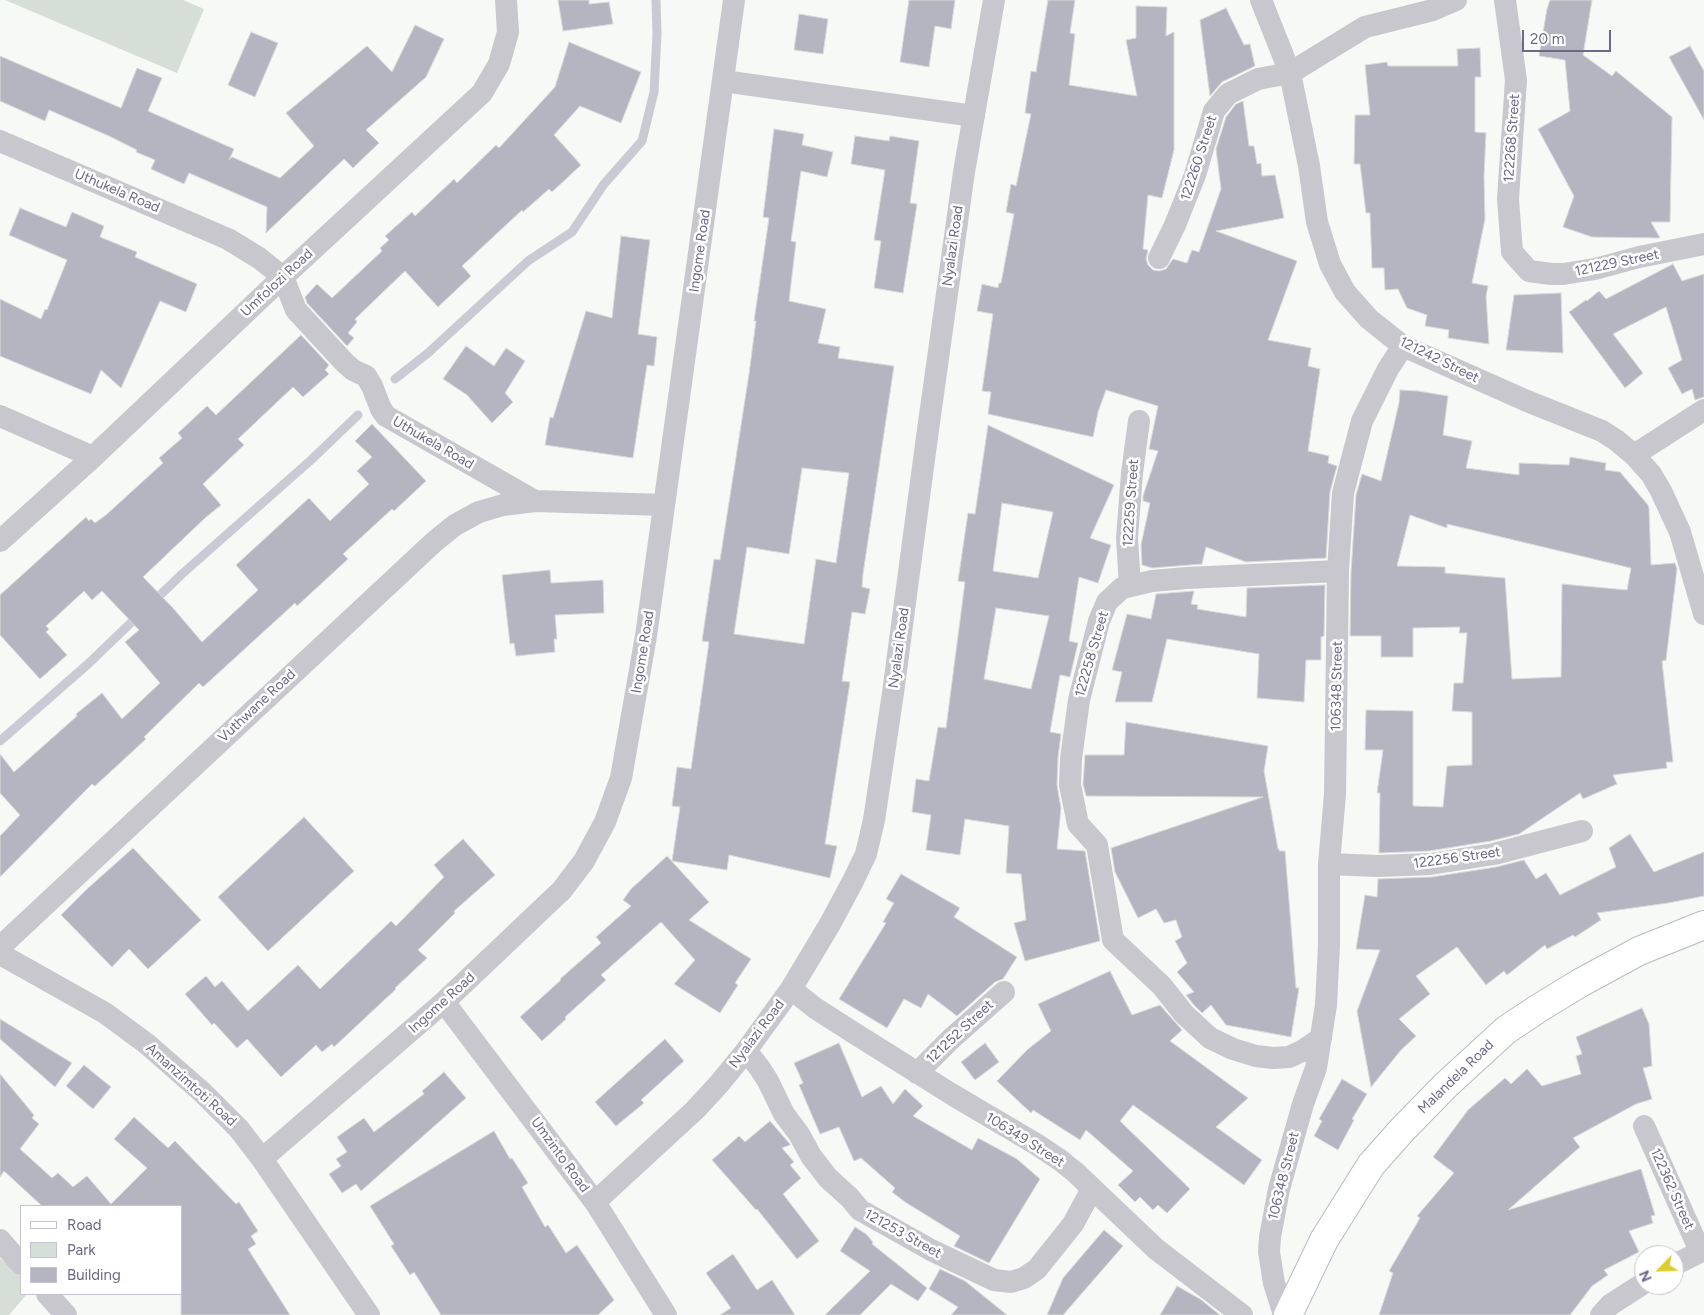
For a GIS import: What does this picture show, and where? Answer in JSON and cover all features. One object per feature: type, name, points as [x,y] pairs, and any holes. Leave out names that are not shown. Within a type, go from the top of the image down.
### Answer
[{"type":"main road","name":"Malandela Road","points":[[1288,1315],[1324,1240],[1371,1165],[1446,1085],[1506,1030],[1539,1008],[1639,951],[1704,926]]},
{"type":"street","name":"Umfolozi Road","points":[[0,541],[482,93],[499,64],[508,32],[506,0]]},
{"type":"street","name":"Ingome Road","points":[[262,1159],[444,1002],[562,890],[584,861],[605,822],[621,778],[635,705],[734,0]]},
{"type":"street","name":"Nyalazi Road","points":[[595,1202],[695,1110],[746,1052],[791,989],[854,881],[866,854],[874,820],[893,693],[964,172],[994,0]]},
{"type":"street","name":"121242 Street","points":[[1261,0],[1290,72],[1309,166],[1317,222],[1330,264],[1345,292],[1370,319],[1403,346],[1527,401],[1602,431],[1634,455],[1651,474],[1680,532],[1704,614]]},
{"type":"street","name":"122260 Street","points":[[1159,258],[1175,225],[1195,175],[1214,111],[1228,94],[1258,79],[1290,72],[1365,27],[1433,10],[1456,0]]},
{"type":"street","name":"122268 Street","points":[[1505,0],[1516,80],[1508,199],[1512,252],[1529,270]]},
{"type":"street","points":[[723,81],[974,116]]},
{"type":"street","name":"Uthukela Road","points":[[0,141],[228,239],[259,258],[283,276],[296,310],[345,363],[353,370],[366,376],[386,416],[534,501],[664,505]]},
{"type":"street","name":"121229 Street","points":[[1529,270],[1563,274],[1595,269],[1639,257],[1704,244]]},
{"type":"street","name":"106348 Street","points":[[1284,1315],[1274,1283],[1269,1252],[1270,1237],[1279,1189],[1303,1104],[1316,1068],[1326,1005],[1328,864],[1335,794],[1338,571],[1343,493],[1362,421],[1388,369],[1403,346]]},
{"type":"street","points":[[1634,455],[1704,410]]},
{"type":"street","points":[[0,416],[93,456]]},
{"type":"street","name":"122259 Street","points":[[1130,586],[1127,538],[1132,473],[1139,421]]},
{"type":"street","name":"Vuthwane Road","points":[[0,947],[434,542],[455,526],[479,512],[503,505],[534,501]]},
{"type":"street","name":"122258 Street","points":[[1320,1038],[1302,1051],[1289,1057],[1256,1056],[1233,1049],[1210,1038],[1184,1014],[1162,986],[1113,940],[1097,845],[1078,824],[1070,785],[1071,760],[1079,700],[1099,621],[1107,602],[1122,588],[1152,581],[1187,578],[1338,571]]},
{"type":"street","name":"122256 Street","points":[[1328,864],[1378,866],[1430,864],[1494,854],[1582,831]]},
{"type":"street","name":"Amanzimtoti Road","points":[[0,954],[105,1013],[147,1044],[202,1092],[239,1129],[262,1159],[369,1315]]},
{"type":"street","name":"106349 Street","points":[[791,989],[815,1008],[917,1073],[1036,1144],[1075,1172],[1156,1249],[1242,1315]]},
{"type":"street","name":"121252 Street","points":[[917,1073],[951,1039],[1004,992]]},
{"type":"street","name":"Umzinto Road","points":[[444,1002],[595,1202],[666,1315]]},
{"type":"street","name":"121253 Street","points":[[746,1052],[768,1081],[784,1114],[799,1134],[815,1162],[860,1210],[931,1250],[994,1280],[1011,1282],[1024,1278],[1037,1269],[1073,1224],[1092,1189]]},
{"type":"street","name":"122362 Street","points":[[1644,1126],[1702,1251]]},
{"type":"street","points":[[0,1240],[20,1263]]},
{"type":"street","points":[[1684,1260],[1702,1251]]},
{"type":"street","points":[[1601,1315],[1610,1305],[1634,1289]]},
{"type":"street","points":[[48,1295],[66,1315]]},
{"type":"green space","points":[[5,0],[183,0],[204,9],[177,73]]},
{"type":"green space","points":[[0,1258],[20,1276],[20,1295],[26,1295],[9,1315],[0,1315]]},
{"type":"building","points":[[558,0],[589,0],[589,4],[609,2],[613,24],[563,31]]},
{"type":"building","points":[[909,0],[955,0],[951,29],[935,26],[929,67],[900,62]]},
{"type":"building","points":[[1048,0],[1075,0],[1070,33],[1075,34],[1069,85],[1137,96],[1126,40],[1136,38],[1136,6],[1167,7],[1166,36],[1174,32],[1174,150],[1162,198],[1148,195],[1143,249],[1148,250],[1146,259],[1148,265],[1153,270],[1166,269],[1173,259],[1187,263],[1192,250],[1199,252],[1221,189],[1216,149],[1226,117],[1236,104],[1243,101],[1249,146],[1254,146],[1257,164],[1261,163],[1262,176],[1275,175],[1284,218],[1216,231],[1297,261],[1268,340],[1311,348],[1308,366],[1320,369],[1308,451],[1329,456],[1328,463],[1337,466],[1330,492],[1326,558],[1246,562],[1206,547],[1202,564],[1152,568],[1142,565],[1141,545],[1150,503],[1143,501],[1143,496],[1158,451],[1149,449],[1158,406],[1106,390],[1098,412],[1093,437],[988,414],[991,392],[982,391],[993,314],[977,311],[982,284],[998,288],[999,283],[1001,283],[1014,214],[1006,212],[1011,184],[1016,186],[1031,114],[1025,113],[1031,71],[1036,72]]},
{"type":"building","points":[[1550,0],[1592,0],[1583,55],[1612,76],[1616,71],[1672,117],[1670,222],[1651,222],[1660,238],[1592,237],[1563,227],[1574,196],[1538,129],[1570,111],[1565,60],[1539,56]]},
{"type":"building","points":[[1226,8],[1244,45],[1250,44],[1255,66],[1222,82],[1210,96],[1200,20]]},
{"type":"building","points":[[799,14],[828,19],[823,54],[794,50]]},
{"type":"building","points":[[415,25],[444,39],[426,77],[366,130],[379,143],[353,168],[344,159],[266,233],[267,207],[189,173],[184,184],[151,169],[155,160],[136,152],[137,150],[49,110],[45,121],[0,101],[0,56],[121,108],[137,68],[162,78],[148,111],[234,149],[229,160],[232,157],[280,178],[314,146],[286,113],[367,46],[392,72]]},
{"type":"building","points":[[251,32],[278,43],[255,97],[228,85]]},
{"type":"building","points":[[569,42],[641,72],[621,123],[580,106],[554,135],[581,165],[552,192],[549,189],[523,212],[522,210],[462,266],[471,276],[438,307],[405,271],[355,319],[357,322],[348,333],[354,338],[347,346],[307,303],[305,297],[317,284],[332,298],[382,251],[380,248],[389,240],[385,236],[412,212],[415,216],[454,179],[457,183],[496,145],[499,148],[555,87]]},
{"type":"building","points":[[1690,46],[1704,71],[1704,120],[1669,57]]},
{"type":"building","points":[[1480,48],[1481,77],[1475,77],[1475,132],[1486,133],[1485,219],[1472,283],[1488,286],[1486,296],[1489,344],[1448,338],[1449,330],[1425,326],[1427,315],[1407,308],[1398,289],[1385,290],[1384,268],[1372,268],[1370,213],[1366,213],[1360,164],[1354,164],[1355,115],[1370,115],[1365,65],[1387,62],[1388,66],[1458,66],[1457,49]]},
{"type":"building","points":[[774,129],[804,134],[802,145],[833,152],[827,177],[801,171],[791,241],[796,242],[789,301],[826,309],[818,343],[840,347],[838,358],[894,366],[863,574],[862,587],[870,589],[865,614],[852,612],[842,681],[850,682],[825,844],[837,846],[830,878],[729,855],[727,870],[672,861],[680,807],[672,806],[677,767],[691,769],[709,642],[702,641],[714,559],[720,560],[756,321],[754,321],[769,218],[763,217]],"holes":[[[802,468],[849,473],[836,563],[816,559],[804,644],[734,634],[747,547],[789,554]]]},
{"type":"building","points":[[855,136],[889,141],[890,136],[919,141],[910,203],[917,204],[903,293],[874,288],[881,241],[874,240],[885,170],[851,164]]},
{"type":"building","points":[[20,208],[66,227],[72,212],[104,226],[100,237],[137,252],[135,257],[197,284],[186,312],[160,301],[121,388],[101,370],[91,394],[0,356],[0,299],[41,319],[45,309],[47,310],[67,260],[9,235]]},
{"type":"building","points":[[621,236],[650,240],[638,334],[657,337],[654,366],[647,365],[633,458],[545,445],[550,417],[553,418],[586,311],[612,318]]},
{"type":"building","points":[[1673,264],[1682,281],[1704,274],[1704,397],[1695,400],[1692,389],[1682,394],[1668,368],[1682,360],[1666,307],[1613,334],[1643,373],[1625,388],[1569,312],[1599,291],[1606,299]]},
{"type":"building","points":[[1561,293],[1563,353],[1506,350],[1514,295]]},
{"type":"building","points":[[301,335],[329,365],[325,370],[329,374],[303,397],[293,387],[238,439],[244,445],[203,484],[221,505],[143,577],[202,642],[258,590],[236,565],[309,498],[330,521],[369,484],[357,471],[372,457],[355,441],[372,424],[426,481],[343,554],[348,559],[297,606],[295,603],[203,687],[199,683],[144,737],[146,739],[95,786],[92,784],[0,877],[0,836],[20,815],[0,793],[0,754],[14,772],[77,716],[76,714],[102,693],[122,719],[160,683],[125,642],[139,630],[102,591],[92,600],[84,591],[46,626],[49,629],[46,632],[67,655],[40,679],[0,635],[0,595],[86,517],[89,521],[91,519],[95,523],[106,515],[163,463],[159,458],[182,438],[178,433],[207,406],[216,415]]},
{"type":"building","points":[[466,346],[494,366],[506,348],[525,361],[505,393],[513,402],[492,423],[467,395],[443,379]]},
{"type":"building","points":[[1400,390],[1448,396],[1443,435],[1472,441],[1466,468],[1519,475],[1519,463],[1569,465],[1570,457],[1606,463],[1605,470],[1620,472],[1648,505],[1651,565],[1675,563],[1677,569],[1666,660],[1662,661],[1673,762],[1666,762],[1667,768],[1613,775],[1617,784],[1583,799],[1580,793],[1519,834],[1491,841],[1429,851],[1379,853],[1380,793],[1377,793],[1383,750],[1365,750],[1366,710],[1413,711],[1413,806],[1443,807],[1447,766],[1472,765],[1472,712],[1452,711],[1454,683],[1463,683],[1467,633],[1459,633],[1460,627],[1413,628],[1413,657],[1381,657],[1381,636],[1350,636],[1351,572],[1356,495],[1362,474],[1381,481],[1399,403]],"holes":[[[1410,515],[1447,528],[1447,524],[1631,568],[1627,590],[1562,584],[1561,677],[1512,679],[1505,578],[1445,573],[1445,567],[1397,566]]]},
{"type":"building","points":[[988,425],[1114,485],[1090,538],[1111,545],[1098,583],[1079,577],[1069,641],[1078,643],[1070,677],[1060,675],[1050,732],[1061,734],[1057,785],[1061,808],[1057,849],[1085,851],[1100,941],[1025,961],[1014,923],[1026,920],[1021,874],[1006,873],[1009,826],[965,819],[960,855],[926,850],[931,815],[912,812],[916,779],[929,781],[938,727],[946,728],[965,582],[958,581],[968,513],[975,514]],"holes":[[[1002,503],[1053,512],[1038,578],[993,571]],[[996,608],[1049,616],[1031,689],[984,679]]]},
{"type":"building","points":[[550,570],[551,583],[603,580],[604,613],[555,615],[557,639],[554,639],[555,652],[516,656],[514,643],[510,644],[502,575]]},
{"type":"building","points":[[1325,585],[1324,636],[1321,637],[1321,660],[1306,660],[1304,702],[1257,698],[1259,654],[1167,639],[1152,702],[1115,702],[1122,672],[1112,670],[1127,614],[1151,619],[1156,594],[1194,591],[1191,604],[1198,605],[1197,609],[1246,617],[1247,588]]},
{"type":"building","points":[[1126,722],[1268,746],[1264,771],[1278,849],[1279,851],[1285,851],[1296,988],[1299,988],[1291,1037],[1226,1025],[1211,1005],[1202,1013],[1194,1005],[1186,995],[1194,992],[1177,972],[1187,963],[1175,941],[1182,937],[1176,920],[1164,923],[1156,909],[1138,918],[1115,872],[1111,848],[1263,797],[1086,796],[1083,784],[1085,755],[1124,755]]},
{"type":"building","points":[[304,817],[354,871],[268,951],[218,897]]},
{"type":"building","points":[[1630,834],[1654,872],[1704,852],[1704,896],[1597,913],[1601,920],[1575,937],[1573,935],[1547,949],[1545,945],[1507,975],[1504,971],[1486,985],[1457,947],[1416,976],[1430,994],[1399,1019],[1416,1036],[1401,1050],[1371,1087],[1357,1011],[1380,950],[1356,949],[1365,895],[1377,897],[1378,879],[1432,877],[1496,867],[1524,860],[1536,879],[1546,873],[1560,895],[1616,867],[1609,848]]},
{"type":"building","points":[[463,839],[495,875],[454,911],[455,913],[418,950],[427,958],[396,989],[334,1047],[332,1044],[322,1052],[316,1045],[281,1077],[247,1039],[237,1048],[214,1023],[212,1025],[185,994],[206,976],[215,987],[222,981],[248,1011],[298,965],[320,989],[391,921],[396,926],[444,877],[434,865]]},
{"type":"building","points":[[133,848],[201,920],[148,969],[129,949],[112,967],[61,915]]},
{"type":"building","points":[[667,856],[709,902],[689,920],[751,959],[735,983],[738,985],[720,1013],[674,984],[695,960],[661,922],[601,975],[606,980],[565,1017],[566,1019],[542,1041],[520,1017],[601,943],[596,937],[631,906],[623,900],[631,889]]},
{"type":"building","points":[[901,874],[960,908],[954,917],[1017,957],[1003,979],[995,982],[957,1016],[928,994],[921,1008],[904,999],[887,1028],[839,999],[886,923],[883,922],[894,903],[886,899]]},
{"type":"building","points":[[1110,971],[1132,1015],[1160,1005],[1182,1030],[1170,1041],[1248,1098],[1216,1127],[1262,1160],[1244,1185],[1133,1105],[1120,1121],[1190,1189],[1167,1213],[1158,1205],[1153,1210],[1140,1197],[1135,1202],[1118,1185],[1133,1171],[1086,1130],[1080,1140],[1033,1110],[1031,1113],[997,1081],[1027,1050],[1051,1031],[1038,1004]]},
{"type":"building","points":[[1642,1008],[1649,1024],[1652,1066],[1643,1068],[1652,1099],[1636,1104],[1573,1138],[1580,1147],[1508,1210],[1641,1169],[1655,1215],[1651,1216],[1653,1223],[1629,1231],[1636,1245],[1634,1245],[1634,1255],[1604,1270],[1608,1275],[1592,1286],[1570,1315],[1379,1315],[1393,1273],[1389,1271],[1420,1218],[1417,1216],[1454,1173],[1433,1157],[1468,1110],[1505,1078],[1511,1084],[1527,1069],[1542,1086],[1581,1074],[1576,1056],[1582,1054],[1576,1037]]},
{"type":"building","points":[[0,1019],[72,1063],[55,1087],[0,1039]]},
{"type":"building","points":[[665,1039],[684,1061],[641,1100],[644,1103],[616,1126],[595,1102]]},
{"type":"building","points":[[839,1043],[862,1097],[881,1086],[893,1104],[905,1089],[923,1106],[913,1116],[972,1150],[978,1138],[1017,1159],[1040,1179],[989,1263],[954,1246],[960,1236],[892,1192],[895,1188],[861,1158],[854,1161],[839,1127],[820,1134],[799,1085],[803,1083],[794,1063]]},
{"type":"building","points":[[985,1043],[999,1062],[975,1080],[961,1062]]},
{"type":"building","points":[[84,1065],[111,1087],[93,1109],[66,1086]]},
{"type":"building","points":[[444,1072],[466,1098],[361,1191],[356,1184],[342,1193],[329,1174],[341,1166],[336,1159],[347,1152],[337,1137],[364,1118],[374,1132],[424,1094],[422,1091]]},
{"type":"building","points":[[0,1074],[34,1115],[32,1118],[39,1124],[20,1149],[52,1178],[58,1173],[73,1187],[87,1176],[111,1204],[147,1168],[114,1139],[134,1117],[168,1148],[175,1141],[236,1204],[239,1202],[258,1231],[251,1236],[256,1244],[248,1249],[290,1315],[181,1315],[182,1205],[41,1205],[4,1171],[0,1177]]},
{"type":"building","points":[[1342,1079],[1367,1094],[1352,1119],[1354,1120],[1338,1150],[1314,1136],[1322,1121],[1319,1119]]},
{"type":"building","points":[[770,1121],[790,1144],[782,1148],[794,1162],[790,1165],[801,1178],[783,1194],[819,1241],[797,1259],[757,1209],[712,1160],[739,1136],[745,1142]]},
{"type":"building","points":[[494,1131],[510,1159],[512,1158],[528,1183],[522,1187],[545,1227],[548,1225],[566,1253],[577,1245],[614,1300],[598,1315],[441,1315],[414,1272],[410,1275],[391,1246],[394,1244],[370,1206]]},
{"type":"building","points":[[855,1227],[866,1234],[873,1242],[872,1244],[927,1288],[918,1301],[891,1284],[860,1315],[825,1315],[870,1271],[840,1251]]},
{"type":"building","points":[[1104,1230],[1123,1246],[1063,1315],[1047,1315],[1063,1278]]},
{"type":"building","points":[[733,1254],[757,1290],[772,1280],[795,1315],[720,1315],[731,1308],[706,1273]]},
{"type":"building","points":[[940,1269],[965,1281],[1007,1315],[951,1315],[958,1307],[929,1289]]},
{"type":"building","points":[[1177,1286],[1200,1299],[1220,1315],[1160,1315]]},
{"type":"waterway","points":[[395,379],[428,353],[528,261],[572,232],[604,184],[642,141],[654,92],[657,34],[656,0]]},
{"type":"waterway","points":[[153,602],[311,460],[358,415]]},
{"type":"waterway","points":[[0,741],[88,664],[140,614]]}]
